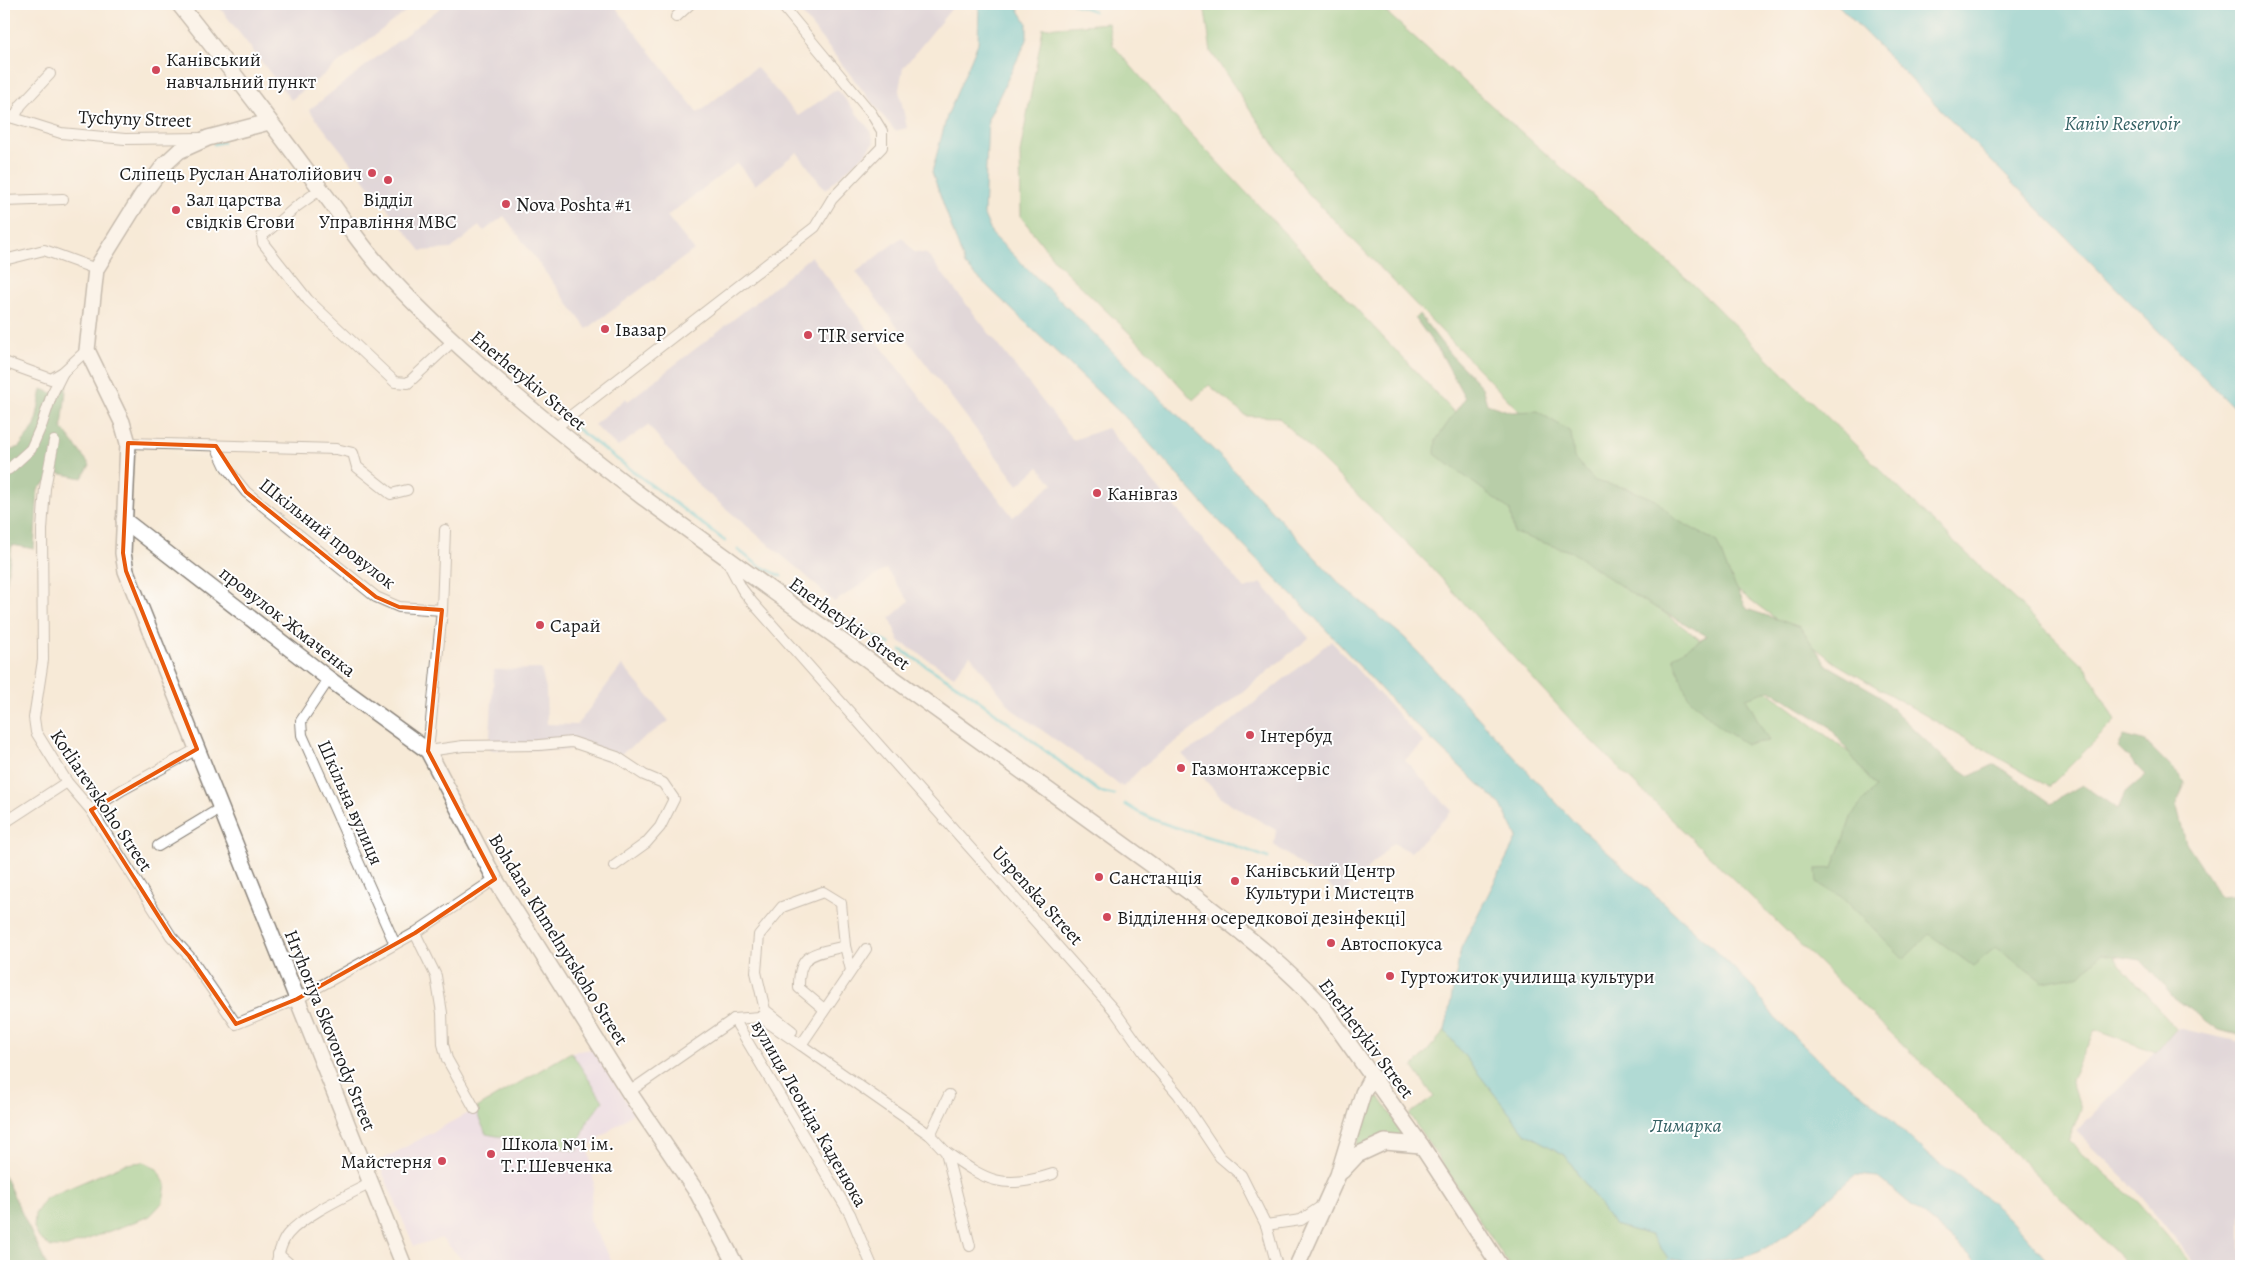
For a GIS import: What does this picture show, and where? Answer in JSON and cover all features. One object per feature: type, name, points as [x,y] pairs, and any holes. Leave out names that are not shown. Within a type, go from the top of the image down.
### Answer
[{"type":"street","name":"Enerhetykiv Street","points":[[180,4],[218,51],[269,122],[387,275],[480,366],[637,492],[1196,897],[1304,986],[1322,1006],[1421,1144],[1500,1266]]},
{"type":"street","points":[[676,17],[690,4]]},
{"type":"street","points":[[555,428],[814,227],[832,199],[882,147],[882,131],[871,113],[781,4]]},
{"type":"street","points":[[9,117],[50,74]]},
{"type":"street","name":"Tychyny Street","points":[[9,117],[61,133],[88,136],[124,139],[208,138]]},
{"type":"street","points":[[269,122],[208,138],[179,151],[165,164],[96,268],[87,350],[122,422],[128,443],[336,449],[353,453],[357,467],[391,494],[407,490]]},
{"type":"street","points":[[321,189],[262,236],[263,243],[308,300],[395,382],[408,382],[453,341]]},
{"type":"street","points":[[4,201],[63,199]]},
{"type":"street","points":[[4,260],[44,250],[96,268]]},
{"type":"street","points":[[4,362],[51,379],[63,372],[87,350]]},
{"type":"street","points":[[4,471],[9,469],[31,449],[52,394],[63,372]]},
{"type":"street","name":"Kotliarevskoho Street","points":[[54,441],[45,488],[42,530],[43,660],[34,718],[36,732],[67,782],[90,810],[171,936],[189,956],[236,1024],[297,998]]},
{"type":"street","name":"Hryhoriya Skovorody Street","points":[[128,443],[123,553],[126,571],[404,1266]]},
{"type":"street","name":"Шкільний провулок","points":[[216,446],[226,467],[246,492],[376,597],[398,607],[442,610]]},
{"type":"street","name":"провулок Жмаченка","points":[[124,520],[329,679],[428,751]]},
{"type":"street","points":[[445,530],[442,610],[428,751],[463,746],[539,745],[572,742],[617,757],[644,775],[663,783],[674,799],[660,827],[646,844],[614,866]]},
{"type":"street","name":"Uspenska Street","points":[[725,557],[742,589],[752,602],[1114,1010],[1150,1061],[1178,1094],[1220,1157],[1240,1175],[1266,1225],[1277,1266]]},
{"type":"street","name":"Шкільна вулиця","points":[[329,679],[302,721],[302,735],[394,942]]},
{"type":"street","points":[[90,810],[122,790],[197,749]]},
{"type":"street","name":"Bohdana Khmelnytskoho Street","points":[[428,751],[494,879],[629,1092],[698,1194],[736,1266]]},
{"type":"street","points":[[4,822],[67,782]]},
{"type":"street","points":[[158,846],[221,808]]},
{"type":"street","points":[[297,998],[394,942],[415,933],[494,879]]},
{"type":"street","points":[[792,1031],[765,1010],[756,972],[759,935],[782,907],[823,892],[841,902],[845,946],[851,970]]},
{"type":"street","points":[[415,933],[436,976],[442,1013],[443,1044],[447,1059],[476,1109]]},
{"type":"street","points":[[824,1009],[799,988],[798,970],[810,955],[845,946]]},
{"type":"street","name":"вулиця Леоніда Каденюка","points":[[801,1045],[866,949]]},
{"type":"street","name":"вулиця Леоніда Каденюка","points":[[872,1266],[850,1214],[734,1019],[760,1017],[930,1135],[946,1152],[970,1168],[997,1182],[1025,1183],[1054,1174]]},
{"type":"street","points":[[629,1092],[734,1019]]},
{"type":"street","points":[[1297,1266],[1322,1206],[1338,1175],[1363,1094],[1372,1076]]},
{"type":"street","points":[[930,1135],[949,1095]]},
{"type":"street","points":[[1338,1175],[1357,1155],[1384,1142],[1421,1144]]},
{"type":"street","name":"вулиця Леоніда Каденюка","points":[[946,1152],[970,1246]]},
{"type":"street","points":[[276,1266],[278,1254],[287,1235],[299,1223],[371,1183]]},
{"type":"street","points":[[1266,1225],[1301,1220],[1322,1206]]},
{"type":"street","points":[[278,1254],[292,1266]]},
{"type":"highlighted area","points":[[128,443],[216,446],[246,492],[376,597],[399,607],[442,610],[428,751],[495,879],[415,933],[297,999],[236,1024],[189,956],[171,936],[91,810],[197,749],[126,571],[123,553]]},
{"type":"shaded area","points":[[217,4],[415,4],[291,100]]},
{"type":"shaded area","points":[[445,4],[619,4],[617,9],[698,113],[756,67],[798,116],[837,89],[871,131],[874,143],[865,154],[825,190],[797,152],[755,185],[737,163],[667,216],[694,250],[587,329],[504,216],[484,231],[479,226],[451,249],[421,251],[309,110]]},
{"type":"shaded area","points":[[794,4],[946,4],[952,8],[903,68],[899,90],[907,128],[895,131]]},
{"type":"shaded area","points":[[902,237],[914,252],[927,254],[1073,440],[1107,428],[1245,589],[1261,583],[1309,638],[1227,704],[1143,766],[1123,787],[1013,710],[970,655],[954,676],[899,641],[890,618],[909,601],[886,569],[834,602],[804,574],[699,486],[648,425],[618,447],[594,425],[626,398],[628,401],[761,298],[811,256],[1013,517],[1053,484],[1039,467],[1018,485],[856,272]]},
{"type":"shaded area","name":"Інтербуд","points":[[1331,641],[1424,743],[1405,760],[1452,811],[1411,852],[1393,843],[1342,895],[1274,845],[1276,830],[1222,799],[1182,754],[1213,736]]},
{"type":"shaded area","points":[[622,665],[669,721],[609,762],[583,750],[489,750],[494,670],[541,669],[546,689],[547,724],[577,725]]},
{"type":"shaded area","points":[[2178,1028],[2241,1042],[2241,1266],[2196,1266],[2136,1190],[2076,1131]]},
{"type":"shaded area","name":"Школа №1 ім. Т.Г.Шевченка","points":[[594,1049],[633,1113],[588,1147],[594,1182],[589,1220],[612,1261],[602,1266],[469,1266],[441,1238],[414,1246],[378,1162],[475,1109],[571,1052]]},
{"type":"green space","points":[[1204,4],[1377,4],[1694,285],[1912,501],[2087,669],[2115,721],[2049,787],[1837,664],[1579,473],[1305,190],[1211,52]]},
{"type":"green space","points":[[1108,23],[1113,45],[1173,115],[1591,557],[2106,948],[2176,1029],[2156,1052],[2095,1030],[2071,1079],[2081,1109],[2068,1141],[2138,1202],[2193,1266],[2130,1266],[1578,728],[1430,566],[1278,417],[1246,416],[1209,385],[1193,400],[1153,356],[1056,262],[1021,217],[1020,153],[1043,28]]},
{"type":"green space","points":[[1419,314],[1450,354],[1482,387],[1487,404],[1511,412],[1537,411],[1571,432],[1574,458],[1595,481],[1626,488],[1656,500],[1675,519],[1717,542],[1727,569],[1747,609],[1800,627],[1827,665],[1876,693],[1944,758],[1970,776],[1995,764],[2051,803],[2082,785],[2118,809],[2125,793],[2146,775],[2118,747],[2124,736],[2146,742],[2186,782],[2176,804],[2186,843],[2210,879],[2219,897],[2241,895],[2241,1036],[2219,1030],[2173,997],[2141,960],[2101,954],[2081,975],[2043,982],[1996,947],[1973,966],[1929,934],[1904,959],[1842,897],[1817,883],[1816,869],[1833,868],[1852,815],[1875,787],[1829,726],[1770,690],[1746,698],[1769,741],[1746,744],[1721,728],[1688,697],[1673,657],[1707,636],[1635,596],[1572,552],[1514,533],[1510,510],[1435,454],[1436,440],[1465,398],[1443,357],[1415,318]]},
{"type":"green space","points":[[67,382],[62,428],[90,465],[82,478],[57,473],[38,489],[34,549],[12,545],[4,601],[4,453],[19,447],[35,426],[42,389],[60,396]]},
{"type":"green space","points":[[1445,1031],[1525,1133],[1565,1155],[1614,1225],[1651,1235],[1670,1260],[1664,1266],[1510,1266],[1409,1114],[1434,1097],[1413,1067]]},
{"type":"green space","points":[[571,1052],[603,1101],[587,1122],[577,1151],[486,1134],[475,1109]]},
{"type":"green space","points":[[1372,1096],[1380,1098],[1407,1138],[1354,1153]]},
{"type":"green space","points":[[143,1162],[157,1169],[166,1185],[163,1202],[150,1216],[67,1247],[51,1247],[39,1238],[34,1228],[35,1214],[46,1198],[125,1164]]},
{"type":"green space","points":[[4,1175],[47,1266],[4,1266]]},
{"type":"water","name":"Лимарка","points":[[979,4],[1015,4],[1027,23],[1027,40],[988,119],[984,215],[992,234],[1231,467],[1341,585],[1405,638],[1575,823],[1708,943],[1750,984],[1775,1018],[1831,1072],[1870,1100],[1930,1157],[1960,1177],[2009,1218],[2052,1266],[1980,1266],[1960,1246],[1878,1177],[1855,1175],[1788,1234],[1758,1252],[1726,1260],[1670,1260],[1651,1235],[1614,1225],[1565,1155],[1525,1133],[1445,1031],[1461,948],[1517,837],[1501,805],[1402,712],[1316,619],[1213,515],[1131,423],[965,265],[932,172],[947,116],[978,43]]},
{"type":"water","name":"Kaniv Reservoir","points":[[1837,4],[2241,4],[2241,415]]},
{"type":"waterway","points":[[1074,4],[1094,11]]},
{"type":"waterway","points":[[214,144],[223,142]]},
{"type":"waterway","points":[[576,428],[725,541]]},
{"type":"waterway","points":[[738,550],[758,565],[781,576]]},
{"type":"waterway","points":[[796,586],[815,601]]},
{"type":"waterway","points":[[825,609],[849,624],[890,644]]},
{"type":"waterway","points":[[901,650],[969,693],[1100,792],[1114,795]]},
{"type":"waterway","points":[[1125,804],[1159,822],[1268,858]]},
{"type":"waterway","points":[[1664,1266],[1670,1260]]},
{"type":"place","name":"Канівський навчальний пункт","points":[[156,70]]},
{"type":"place","name":"Сліпець Руслан Анатолійович","points":[[372,173]]},
{"type":"place","name":"Відділ Управління МВС","points":[[388,180]]},
{"type":"place","name":"Nova Poshta #1","points":[[506,204]]},
{"type":"place","name":"Зал царства свідків Єгови","points":[[176,210]]},
{"type":"place","name":"Івазар","points":[[605,329]]},
{"type":"place","name":"TIR service","points":[[808,335]]},
{"type":"place","name":"Канівгаз","points":[[1097,493]]},
{"type":"place","name":"Сарай","points":[[540,625]]},
{"type":"place","name":"Інтербуд","points":[[1250,735]]},
{"type":"place","name":"Газмонтажсервіс","points":[[1181,768]]},
{"type":"place","name":"Санстанція","points":[[1099,877]]},
{"type":"place","name":"Канівський Центр Культури і Мистецтв","points":[[1235,881]]},
{"type":"place","name":"Відділення осередкової дезінфекці]","points":[[1107,917]]},
{"type":"place","name":"Автоспокуса","points":[[1331,943]]},
{"type":"place","name":"Гуртожиток училища культури","points":[[1390,976]]},
{"type":"place","name":"Школа №1 ім. Т.Г.Шевченка","points":[[491,1154]]},
{"type":"place","name":"Майстерня","points":[[442,1161]]}]
